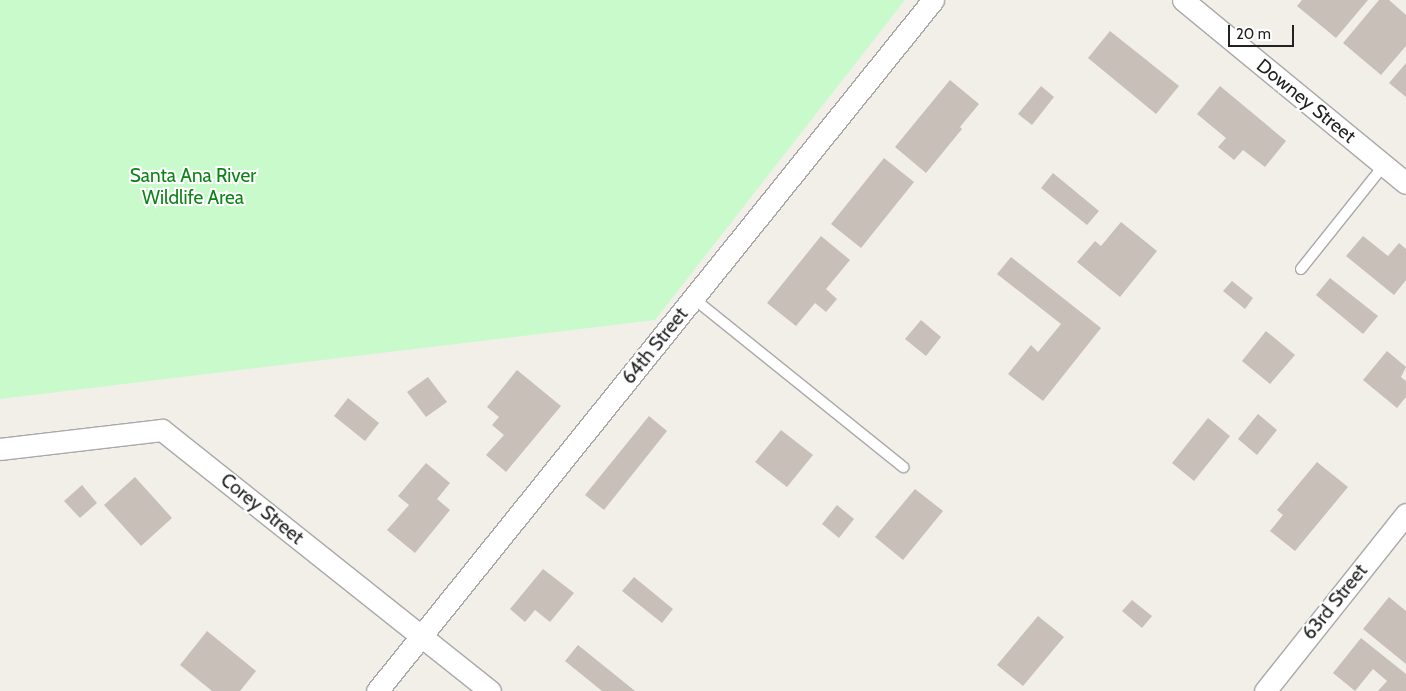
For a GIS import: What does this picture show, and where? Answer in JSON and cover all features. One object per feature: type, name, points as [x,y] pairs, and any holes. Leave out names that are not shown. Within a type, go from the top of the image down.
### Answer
[{"type":"street","name":"64th Street","points":[[377,691],[933,0]]},
{"type":"street","name":"Downey Street","points":[[1183,0],[1406,183]]},
{"type":"street","name":"Corey Street","points":[[0,449],[162,430],[490,691]]},
{"type":"street","name":"63rd Street","points":[[1265,691],[1406,514]]},
{"type":"lane","points":[[1301,269],[1384,165]]},
{"type":"lane","points":[[694,298],[903,467]]},
{"type":"green space","name":"Santa Ana River Wildlife Area","points":[[0,0],[905,0],[655,320],[0,399]]},
{"type":"building","points":[[1302,0],[1368,0],[1336,38],[1297,6]]},
{"type":"building","points":[[1379,0],[1389,0],[1406,15],[1406,46],[1381,75],[1343,43]]},
{"type":"building","points":[[1110,31],[1179,86],[1156,114],[1088,58]]},
{"type":"building","points":[[1406,63],[1406,97],[1389,83]]},
{"type":"building","points":[[950,80],[979,104],[960,127],[962,129],[926,173],[895,147]]},
{"type":"building","points":[[1041,86],[1054,97],[1032,125],[1018,114]]},
{"type":"building","points":[[1220,86],[1286,141],[1265,167],[1243,150],[1234,160],[1218,147],[1226,138],[1197,114]]},
{"type":"building","points":[[884,158],[914,182],[861,248],[831,224]]},
{"type":"building","points":[[1053,173],[1099,211],[1087,225],[1041,188]]},
{"type":"building","points":[[1121,222],[1157,251],[1120,297],[1077,262],[1095,241],[1101,246]]},
{"type":"building","points":[[821,236],[850,260],[826,289],[837,299],[826,312],[815,303],[796,326],[767,303]]},
{"type":"building","points":[[1363,236],[1388,256],[1399,243],[1406,249],[1406,280],[1394,295],[1346,256]]},
{"type":"building","points":[[1011,257],[1101,328],[1043,401],[1008,374],[1031,345],[1038,352],[1061,324],[997,274]]},
{"type":"building","points":[[1330,278],[1378,316],[1363,334],[1316,295]]},
{"type":"building","points":[[1232,281],[1253,298],[1245,309],[1223,291]]},
{"type":"building","points":[[921,320],[941,337],[926,356],[905,339]]},
{"type":"building","points":[[1266,331],[1295,355],[1270,384],[1242,361]]},
{"type":"building","points":[[1387,351],[1406,367],[1401,377],[1406,381],[1406,397],[1397,408],[1363,380]]},
{"type":"building","points":[[517,370],[561,406],[506,472],[486,455],[504,435],[492,425],[499,417],[487,407]]},
{"type":"building","points":[[428,377],[447,402],[426,417],[407,392]]},
{"type":"building","points":[[348,398],[379,423],[365,441],[334,416]]},
{"type":"building","points":[[1258,414],[1277,430],[1257,455],[1238,439]]},
{"type":"building","points":[[649,416],[667,431],[604,510],[585,495]]},
{"type":"building","points":[[1208,418],[1230,436],[1194,481],[1172,463]]},
{"type":"building","points":[[781,430],[813,455],[787,487],[755,462]]},
{"type":"building","points":[[1317,462],[1348,487],[1295,551],[1270,531],[1283,515],[1277,510]]},
{"type":"building","points":[[426,463],[450,483],[437,499],[450,510],[415,553],[387,530],[409,505],[398,496]]},
{"type":"building","points":[[135,477],[172,518],[141,546],[104,505]]},
{"type":"building","points":[[82,485],[97,503],[80,518],[64,501]]},
{"type":"building","points":[[915,489],[943,511],[903,560],[875,537]]},
{"type":"building","points":[[837,505],[854,519],[839,538],[822,524]]},
{"type":"building","points":[[543,569],[574,593],[550,622],[535,610],[525,622],[510,609]]},
{"type":"building","points":[[634,577],[673,609],[662,623],[622,591]]},
{"type":"building","points":[[1389,597],[1406,611],[1406,664],[1363,629]]},
{"type":"building","points":[[1132,600],[1152,616],[1142,628],[1122,611]]},
{"type":"building","points":[[1038,616],[1064,637],[1023,686],[997,665]]},
{"type":"building","points":[[207,631],[256,671],[240,691],[212,691],[180,665]]},
{"type":"building","points":[[1361,638],[1406,674],[1406,691],[1378,691],[1387,681],[1373,669],[1355,691],[1333,673]]},
{"type":"building","points":[[578,645],[635,691],[602,691],[565,661]]}]
